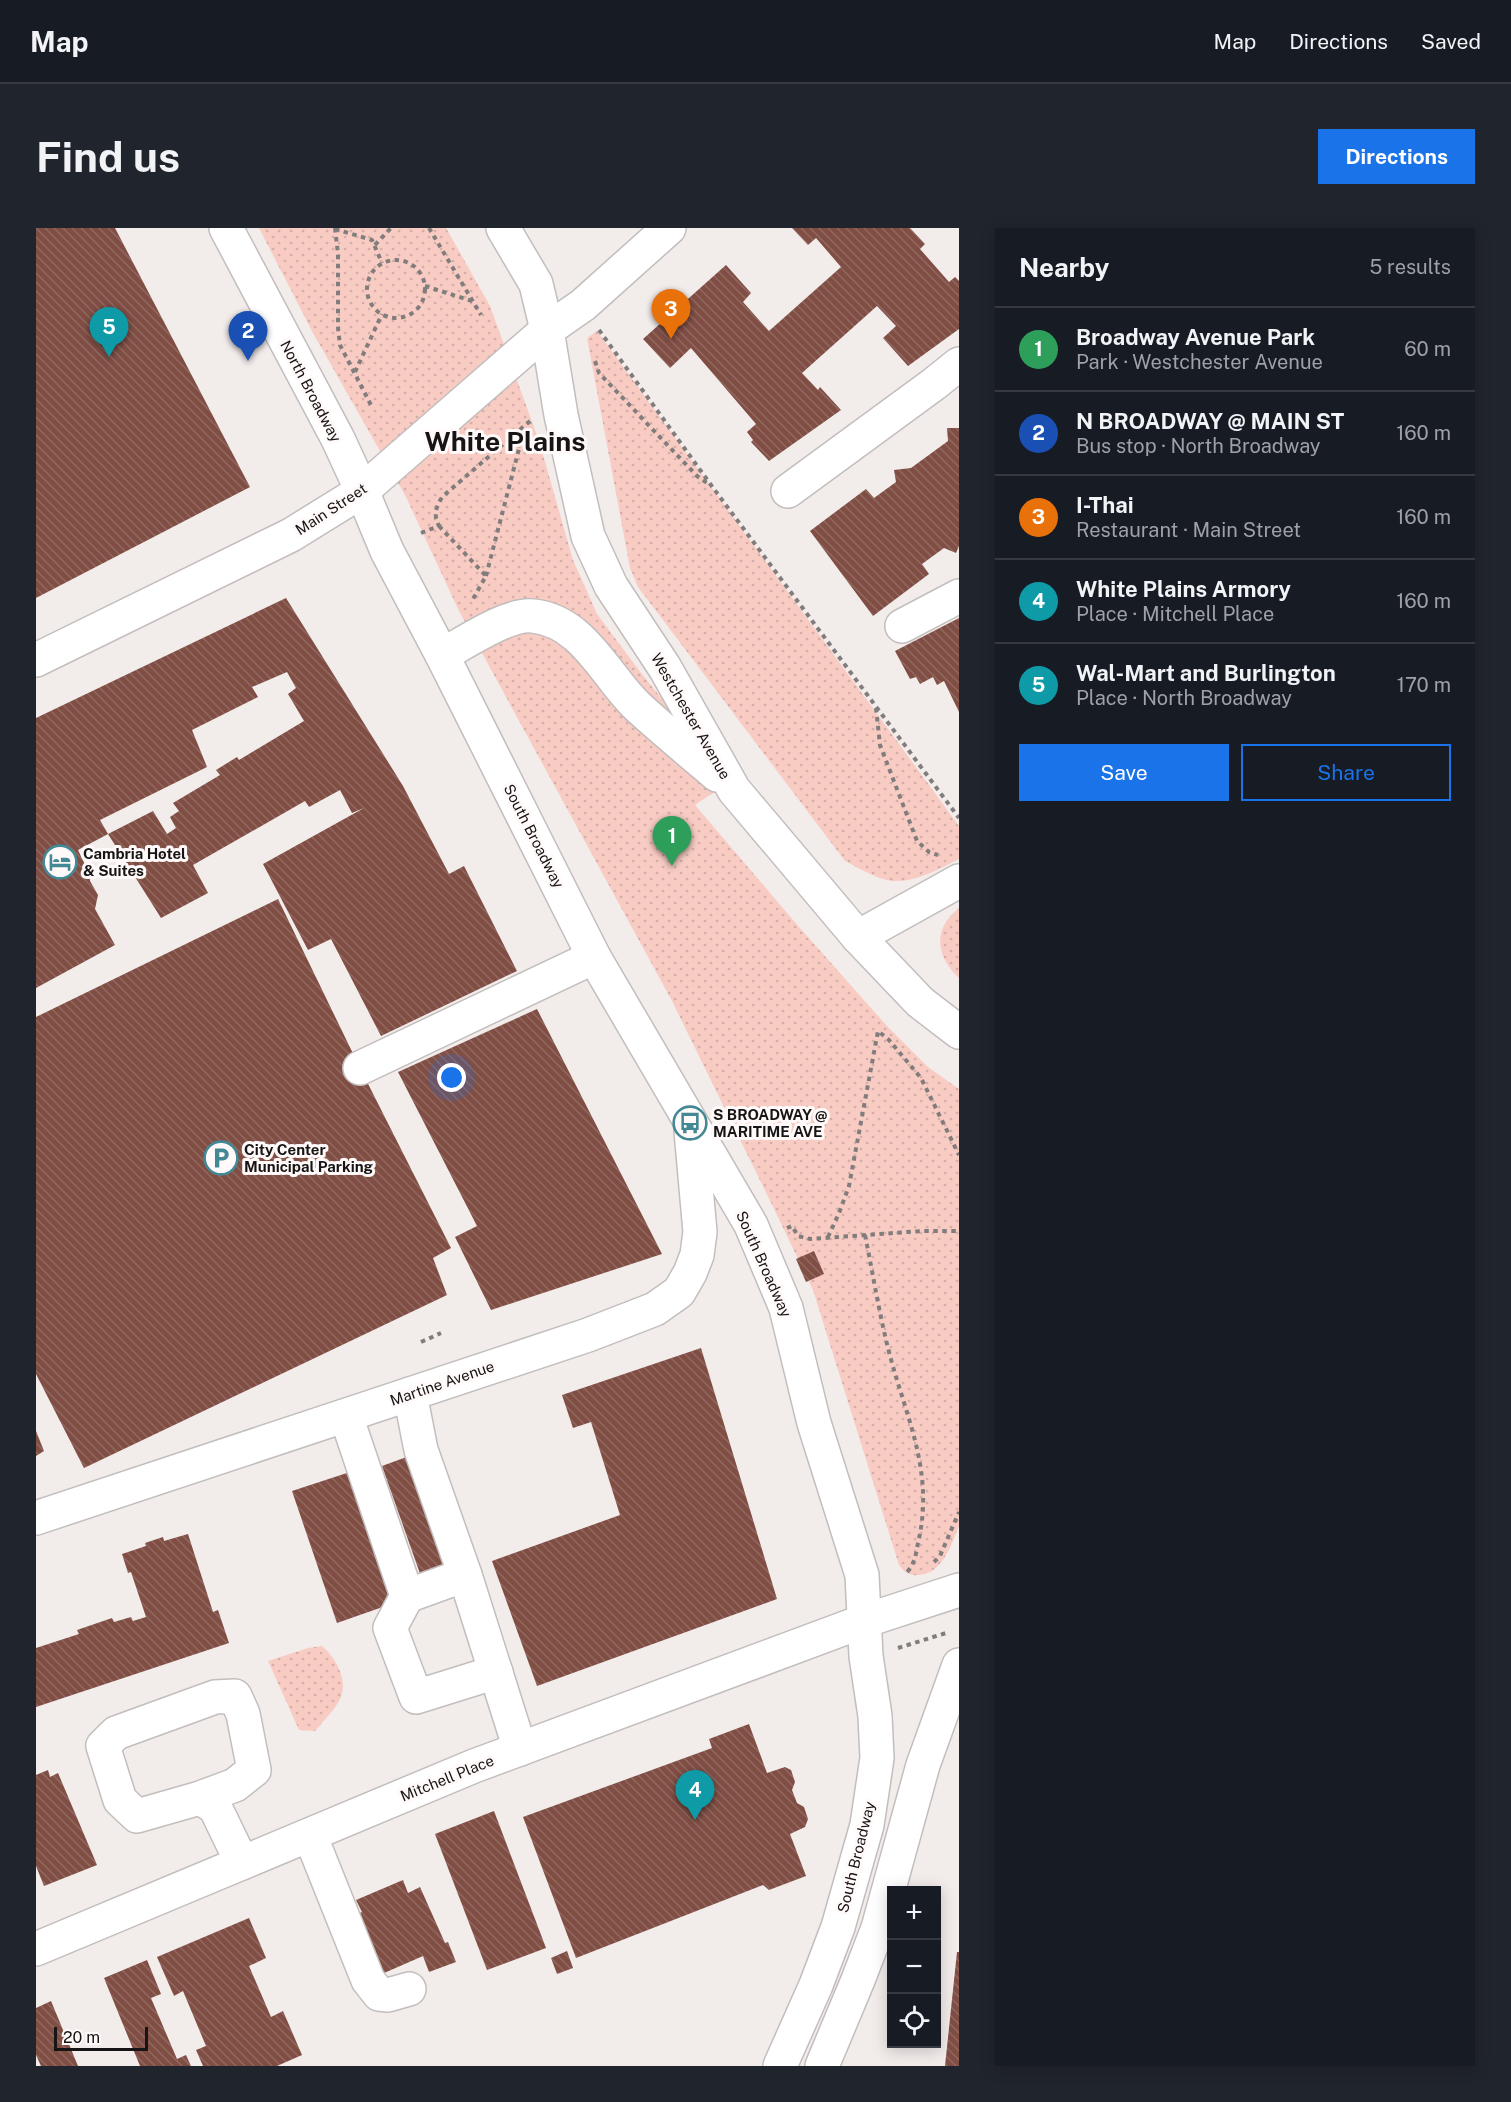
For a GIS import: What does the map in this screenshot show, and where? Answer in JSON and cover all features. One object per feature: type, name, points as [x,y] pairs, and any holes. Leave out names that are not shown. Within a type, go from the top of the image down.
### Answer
[{"type":"main road","name":"North Broadway","points":[[226,228],[338,439],[362,491]]},
{"type":"main road","points":[[503,228],[536,285],[547,330]]},
{"type":"main road","name":"Main Street","points":[[36,660],[291,535],[362,491],[547,330],[583,305],[669,228]]},
{"type":"main road","name":"Westchester Avenue","points":[[547,330],[561,415],[588,536],[611,586],[665,668],[734,790],[858,937],[920,1002],[959,1032]]},
{"type":"main road","points":[[788,491],[959,364]]},
{"type":"main road","name":"South Broadway","points":[[362,491],[387,551],[594,957],[750,1225],[786,1308],[814,1423],[862,1575],[867,1665],[875,1716],[877,1758],[867,1825],[838,1927],[780,2066]]},
{"type":"main road","points":[[902,626],[959,596]]},
{"type":"main road","points":[[442,655],[499,624],[517,617],[540,617],[567,627],[636,705],[734,790]]},
{"type":"main road","points":[[858,937],[950,869]]},
{"type":"main road","points":[[360,1068],[594,957]]},
{"type":"main road","name":"Martine Avenue","points":[[36,1518],[588,1335],[655,1309],[679,1292],[697,1255],[700,1232],[690,1124]]},
{"type":"main road","points":[[410,1394],[421,1450],[465,1575],[520,1749]]},
{"type":"main road","points":[[346,1416],[408,1596]]},
{"type":"main road","points":[[465,1575],[408,1596],[390,1628],[416,1697],[496,1672]]},
{"type":"main road","name":"Mitchell Place","points":[[36,1949],[520,1749],[864,1621],[959,1590]]},
{"type":"main road","points":[[822,2066],[878,1928],[923,1765],[959,1665]]},
{"type":"main road","points":[[200,1798],[235,1785],[254,1770],[243,1714],[235,1696],[215,1697],[116,1733],[103,1746],[120,1800],[137,1816],[200,1798],[215,1807],[242,1863]]},
{"type":"main road","points":[[310,1835],[368,1980],[379,1994],[388,1995],[409,1989]]},
{"type":"path","points":[[375,245],[391,228]]},
{"type":"path","points":[[429,228],[481,315]]},
{"type":"path","points":[[371,405],[340,345],[338,254],[335,229],[372,240],[382,263]]},
{"type":"path","points":[[394,260],[409,262],[421,272],[426,286],[423,300],[412,314],[396,318],[381,314],[371,304],[367,290],[372,273],[382,263],[394,260]]},
{"type":"path","points":[[426,286],[473,301]]},
{"type":"path","points":[[354,373],[381,314]]},
{"type":"path","points":[[599,330],[711,485],[959,818]]},
{"type":"path","points":[[595,360],[599,373],[697,476],[711,485]]},
{"type":"path","points":[[486,576],[439,526],[435,518],[435,509],[442,497],[533,418]]},
{"type":"path","points":[[470,603],[486,576],[521,441],[522,429]]},
{"type":"path","points":[[421,533],[439,526]]},
{"type":"path","points":[[876,705],[880,745],[917,841],[950,869]]},
{"type":"path","points":[[828,1238],[849,1186],[878,1031],[889,1040],[921,1078],[959,1155]]},
{"type":"path","points":[[783,1230],[792,1226],[798,1236],[810,1239],[959,1231]]},
{"type":"path","points":[[865,1235],[889,1352],[909,1414],[924,1476],[924,1519],[911,1568],[907,1572]]},
{"type":"path","points":[[421,1342],[441,1332]]},
{"type":"path","points":[[932,1564],[940,1556],[959,1512]]},
{"type":"path","points":[[911,1568],[919,1571]]},
{"type":"path","points":[[894,1649],[956,1630]]},
{"type":"shaded area","points":[[259,228],[446,228],[490,306],[539,441],[573,560],[597,614],[641,673],[729,782],[695,805],[887,1026],[928,1067],[959,1089],[959,1526],[945,1557],[940,1564],[927,1573],[910,1574],[899,1565],[813,1290],[671,999],[459,611],[406,497],[313,333]]},
{"type":"shaded area","points":[[597,331],[959,826],[959,859],[921,876],[897,881],[877,877],[845,861],[638,587],[630,568],[587,338]]},
{"type":"shaded area","points":[[959,908],[959,978],[945,960],[940,938],[946,922]]},
{"type":"shaded area","points":[[322,1646],[339,1669],[343,1690],[333,1710],[315,1731],[299,1730],[268,1661],[308,1648]]},
{"type":"building","points":[[36,228],[115,228],[250,487],[36,598]]},
{"type":"building","points":[[792,228],[910,228],[925,244],[920,249],[949,282],[955,277],[959,281],[959,329],[908,366],[883,338],[896,326],[877,306],[802,373],[818,390],[820,387],[841,410],[769,461],[751,442],[753,440],[747,432],[756,424],[691,348],[670,368],[643,339],[726,265],[751,293],[743,302],[769,331],[841,267],[816,238],[808,245]]},
{"type":"building","points":[[947,428],[959,428],[959,546],[956,553],[944,548],[922,564],[929,574],[873,616],[810,531],[866,489],[874,498],[896,482],[894,470],[911,468],[948,441]]},
{"type":"building","points":[[286,598],[403,786],[449,874],[464,866],[517,971],[381,1036],[331,939],[308,950],[263,864],[364,808],[352,813],[340,790],[309,807],[305,801],[193,865],[208,893],[161,918],[108,834],[78,850],[98,895],[95,909],[115,945],[36,988],[36,718]],"holes":[[[287,672],[296,688],[288,694],[304,721],[239,760],[237,757],[216,770],[220,775],[173,803],[179,811],[170,817],[176,828],[167,834],[153,811],[108,834],[100,820],[207,767],[192,730],[258,697],[252,687]]]},
{"type":"building","points":[[959,618],[959,712],[944,681],[937,685],[933,677],[920,684],[916,677],[910,679],[895,651]]},
{"type":"building","name":"City Center Municipal Parking","points":[[278,899],[451,1248],[433,1258],[447,1295],[84,1468],[36,1374],[36,1017]]},
{"type":"building","points":[[537,1009],[662,1254],[491,1310],[455,1237],[477,1226],[398,1072]]},
{"type":"building","points":[[814,1251],[824,1274],[806,1282],[796,1259]]},
{"type":"building","points":[[701,1348],[777,1599],[537,1686],[492,1561],[620,1515],[591,1422],[573,1428],[562,1395]]},
{"type":"building","points":[[36,1431],[44,1451],[36,1456]]},
{"type":"building","points":[[412,1455],[453,1571],[423,1582],[382,1466]]},
{"type":"building","points":[[350,1472],[394,1603],[337,1623],[292,1491]]},
{"type":"building","points":[[188,1534],[213,1612],[218,1610],[229,1643],[36,1707],[36,1648],[79,1634],[77,1630],[112,1618],[114,1622],[131,1617],[133,1621],[146,1617],[131,1572],[128,1573],[122,1554],[146,1546],[145,1543],[163,1537],[164,1541]]},
{"type":"building","points":[[749,1724],[767,1773],[785,1767],[791,1770],[795,1782],[792,1790],[797,1803],[804,1807],[808,1819],[805,1827],[790,1834],[806,1876],[769,1890],[763,1885],[576,1958],[523,1817],[712,1748],[709,1739]]},
{"type":"building","points":[[48,1770],[50,1777],[58,1773],[97,1865],[44,1886],[36,1866],[36,1775]]},
{"type":"building","points":[[494,1811],[546,1948],[487,1970],[435,1834]]},
{"type":"building","points":[[403,1880],[408,1893],[420,1887],[456,1962],[429,1972],[423,1956],[375,1977],[349,1917],[362,1912],[356,1900]]},
{"type":"building","points":[[249,1918],[266,1958],[249,1966],[271,2017],[283,2011],[302,2055],[277,2066],[203,2066],[196,2050],[206,2046],[183,1991],[174,1996],[157,1957]]},
{"type":"building","points":[[567,1951],[573,1968],[557,1974],[551,1958]]},
{"type":"building","points":[[957,1952],[959,1952],[959,2066],[945,2066]]},
{"type":"building","points":[[147,1960],[161,1994],[151,1998],[177,2059],[186,2055],[191,2066],[140,2066],[104,1978]]},
{"type":"building","points":[[51,2001],[78,2066],[41,2066],[36,2055],[36,2008]]},
{"type":"place","name":"I-Thai","points":[[671,339]]},
{"type":"place","name":"Wal-Mart and Burlington","points":[[109,357]]},
{"type":"place","name":"N BROADWAY @ MAIN ST","points":[[248,361]]},
{"type":"place","name":"Cambria Hotel & Suites","points":[[60,862]]},
{"type":"place","name":"Broadway Avenue Park","points":[[672,866]]},
{"type":"place","name":"S BROADWAY @ MARITIME AVE","points":[[690,1123]]},
{"type":"place","name":"City Center Municipal Parking","points":[[221,1158]]},
{"type":"place","name":"White Plains Armory","points":[[695,1820]]},
{"type":"district","name":"White Plains","points":[[505,441]]}]
